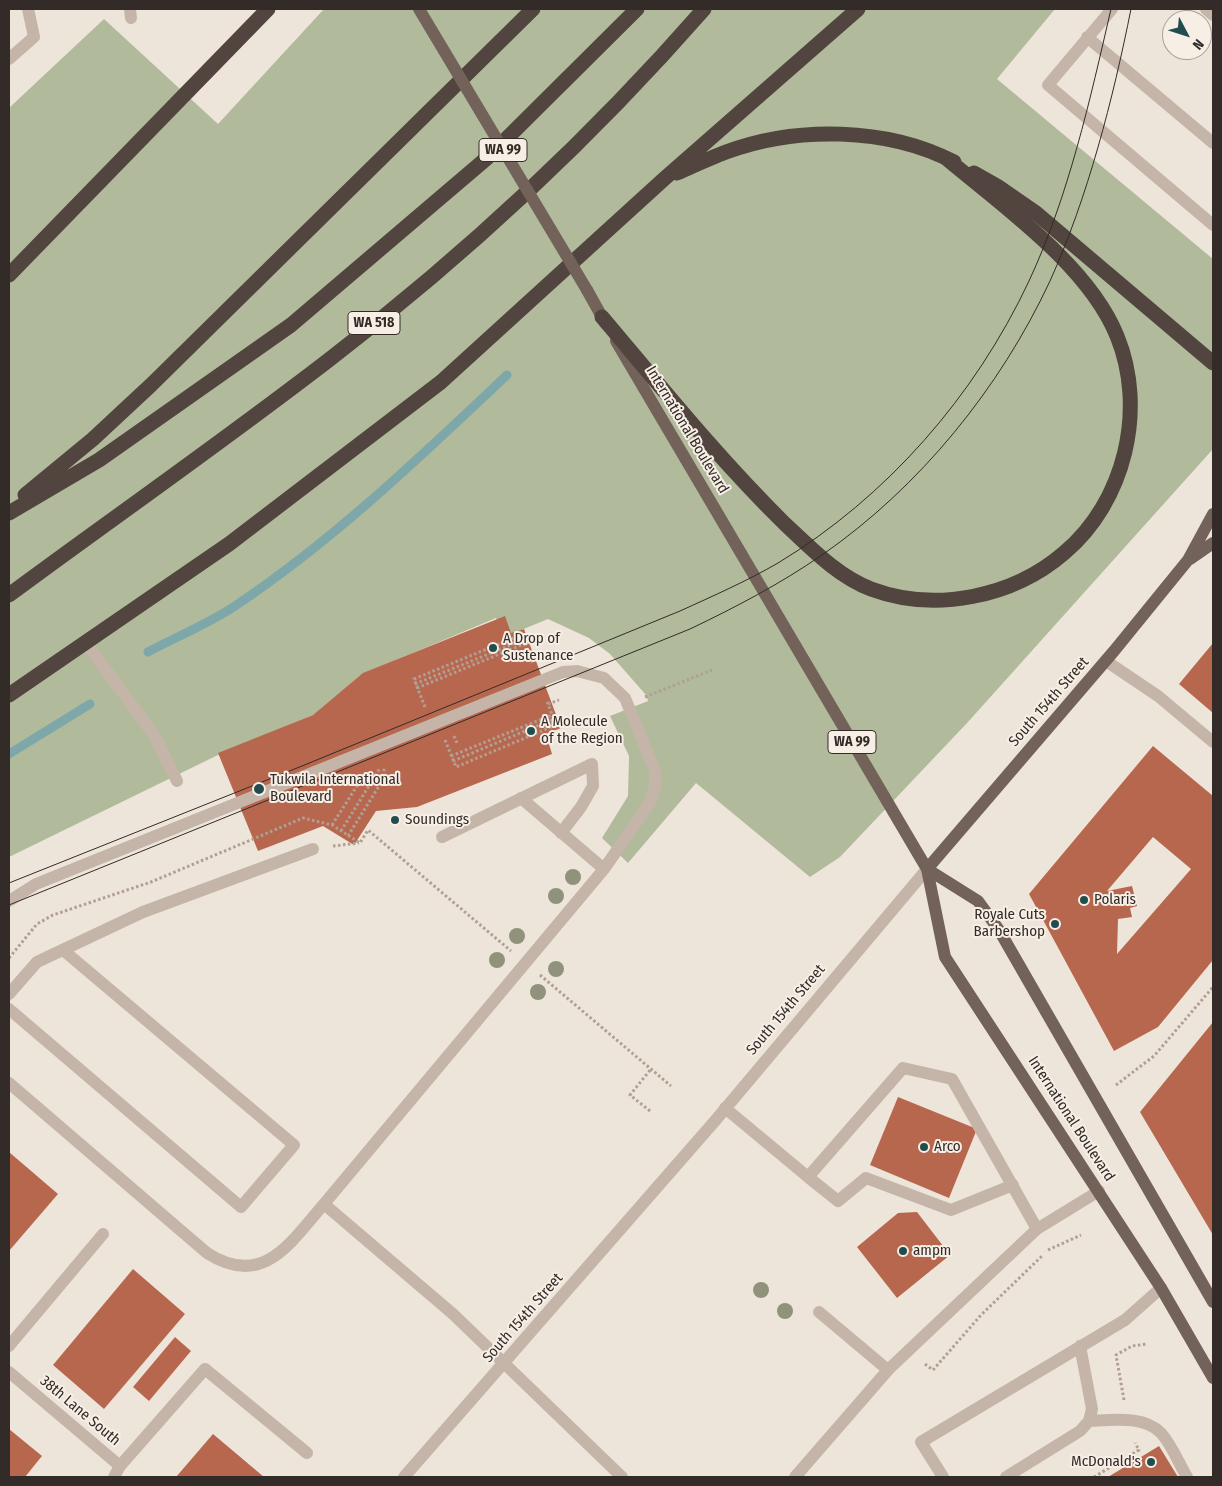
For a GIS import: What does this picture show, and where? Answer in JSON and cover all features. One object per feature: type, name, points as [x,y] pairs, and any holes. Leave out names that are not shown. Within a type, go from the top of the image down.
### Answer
[{"type":"highway","points":[[9,275],[267,9]]},
{"type":"highway","points":[[9,509],[92,439],[150,385],[533,9]]},
{"type":"highway","points":[[9,513],[99,460],[291,325],[487,158],[637,9]]},
{"type":"highway","name":"WA 518","points":[[9,595],[331,359],[446,264],[568,154],[704,9]]},
{"type":"highway","points":[[9,695],[229,544],[441,382],[664,179],[858,9]]},
{"type":"highway","points":[[664,179],[727,151],[774,139],[825,134],[870,137],[909,145],[946,158],[997,186],[1036,212],[1213,363]]},
{"type":"highway","points":[[602,317],[744,483],[826,563],[870,589],[912,599],[961,600],[1015,584],[1064,554],[1096,518],[1117,481],[1130,430],[1129,382],[1118,338],[1106,312],[1089,287],[1068,263],[946,158]]},
{"type":"main road","name":"International Boulevard","points":[[419,9],[927,869],[945,957],[1161,1288],[1213,1378]]},
{"type":"main road","name":"South 154th Street","points":[[927,869],[1106,661],[1188,560],[1213,514]]},
{"type":"main road","name":"South 154th Street","points":[[1188,560],[1213,543]]},
{"type":"main road","name":"International Boulevard","points":[[927,869],[978,901],[999,930],[1213,1302]]},
{"type":"street","points":[[9,59],[34,37],[28,9]]},
{"type":"street","points":[[1112,9],[1048,85],[1213,225]]},
{"type":"street","points":[[1206,9],[1213,15]]},
{"type":"street","points":[[1087,37],[1213,143]]},
{"type":"street","points":[[86,643],[154,735],[177,780]]},
{"type":"street","points":[[1106,661],[1158,696],[1213,742]]},
{"type":"street","points":[[9,901],[36,884],[549,676],[577,671],[604,678],[625,698],[655,771],[655,786],[651,802],[604,869],[324,1204],[285,1249],[268,1262],[249,1266],[230,1265],[207,1253],[9,1083]]},
{"type":"street","points":[[442,837],[592,764],[593,786],[581,807],[561,833]]},
{"type":"street","points":[[521,798],[604,869]]},
{"type":"street","points":[[9,994],[37,962],[143,912],[313,849]]},
{"type":"street","name":"South 154th Street","points":[[404,1477],[725,1108],[927,869]]},
{"type":"street","points":[[9,1009],[241,1207],[294,1145],[63,950]]},
{"type":"street","points":[[808,1176],[903,1068],[952,1079],[1038,1229]]},
{"type":"street","points":[[725,1108],[838,1200],[866,1178],[951,1210],[1013,1185]]},
{"type":"street","points":[[795,1477],[888,1370],[909,1350],[1038,1229],[1099,1191]]},
{"type":"street","points":[[324,1204],[453,1314],[622,1477]]},
{"type":"street","points":[[9,1346],[103,1234]]},
{"type":"street","points":[[943,1477],[921,1442],[1125,1320],[1161,1288]]},
{"type":"street","points":[[819,1312],[888,1370]]},
{"type":"street","points":[[1006,1477],[1080,1431],[1089,1420],[1092,1409],[1080,1346]]},
{"type":"street","points":[[117,1471],[205,1369],[307,1453]]},
{"type":"street","name":"38th Lane South","points":[[9,1372],[117,1471]]},
{"type":"street","points":[[1089,1420],[1128,1420],[1145,1424],[1160,1433],[1187,1477]]},
{"type":"path","points":[[426,709],[414,680],[521,635]]},
{"type":"path","points":[[416,686],[523,642]]},
{"type":"path","points":[[644,698],[712,670]]},
{"type":"path","points":[[451,756],[552,715]]},
{"type":"path","points":[[453,761],[554,719]]},
{"type":"path","points":[[443,736],[456,767],[556,725]]},
{"type":"path","points":[[332,825],[368,768]]},
{"type":"path","points":[[341,831],[377,773]]},
{"type":"path","points":[[348,836],[384,778]]},
{"type":"path","points":[[9,958],[37,924],[53,915],[151,882],[303,818],[332,825],[360,843]]},
{"type":"path","points":[[360,843],[368,830],[512,951]]},
{"type":"path","points":[[313,849],[360,843]]},
{"type":"path","points":[[539,974],[671,1086]]},
{"type":"path","points":[[1116,1085],[1154,1056],[1213,987]]},
{"type":"path","points":[[650,1111],[630,1095],[651,1069]]},
{"type":"path","points":[[909,1350],[933,1370],[981,1315],[1046,1251],[1082,1235]]},
{"type":"path","points":[[1125,1404],[1116,1355],[1132,1346],[1147,1344]]},
{"type":"path","points":[[1094,1477],[1139,1450],[1132,1437]]},
{"type":"green space","points":[[324,9],[1055,9],[997,79],[1213,259],[1213,449],[968,722],[840,857],[810,877],[696,783],[628,863],[602,838],[628,796],[629,756],[610,716],[648,701],[646,695],[610,654],[589,638],[548,619],[504,637],[496,618],[363,674],[315,714],[220,754],[9,857],[9,108],[104,19],[218,124]]},
{"type":"building","points":[[505,616],[511,633],[524,629],[561,728],[546,734],[552,754],[417,807],[376,811],[354,845],[323,826],[258,851],[218,753],[313,715],[363,673]]},
{"type":"building","points":[[1213,643],[1213,713],[1179,684]]},
{"type":"building","name":"Polaris","points":[[1153,746],[1213,796],[1213,960],[1158,1027],[1114,1051],[1029,894]],"holes":[[[1153,837],[1191,869],[1117,954],[1118,919],[1132,917],[1130,908],[1137,906],[1132,886],[1107,891]]]},
{"type":"building","points":[[1213,1022],[1213,1235],[1140,1112]]},
{"type":"building","name":"Arco","points":[[898,1097],[977,1129],[949,1198],[870,1165]]},
{"type":"building","points":[[9,1152],[58,1194],[9,1251]]},
{"type":"building","name":"ampm","points":[[917,1212],[950,1255],[897,1298],[857,1247],[898,1213]]},
{"type":"building","points":[[133,1269],[185,1314],[104,1409],[53,1365]]},
{"type":"building","points":[[175,1337],[191,1351],[149,1401],[133,1387]]},
{"type":"building","points":[[9,1429],[42,1456],[25,1477],[9,1477]]},
{"type":"building","points":[[213,1434],[264,1477],[176,1477]]},
{"type":"building","name":"McDonald's","points":[[1159,1446],[1178,1477],[1108,1477]]},
{"type":"waterway","points":[[148,652],[225,613],[307,553],[376,496],[507,375]]},
{"type":"waterway","points":[[9,754],[90,704]]},
{"type":"tram line","points":[[9,883],[302,766],[680,611],[778,563],[818,537],[856,507],[891,475],[955,403],[1007,323],[1029,281],[1056,215],[1067,181],[1111,9]]},
{"type":"tram line","points":[[9,905],[690,629],[741,604],[790,576],[858,528],[892,499],[954,433],[982,397],[1030,321],[1064,249],[1088,182],[1116,78],[1131,9]]},
{"type":"place","name":"A Drop of Sustenance","points":[[493,648]]},
{"type":"place","name":"A Molecule of the Region","points":[[531,731]]},
{"type":"place","name":"Tukwila International Boulevard","points":[[259,789]]},
{"type":"place","name":"Soundings","points":[[395,820]]},
{"type":"place","name":"Polaris","points":[[1084,900]]},
{"type":"place","name":"Royale Cuts Barbershop","points":[[1055,924]]},
{"type":"place","name":"Arco","points":[[924,1147]]},
{"type":"place","name":"ampm","points":[[903,1251]]},
{"type":"place","name":"McDonald's","points":[[1151,1462]]}]
